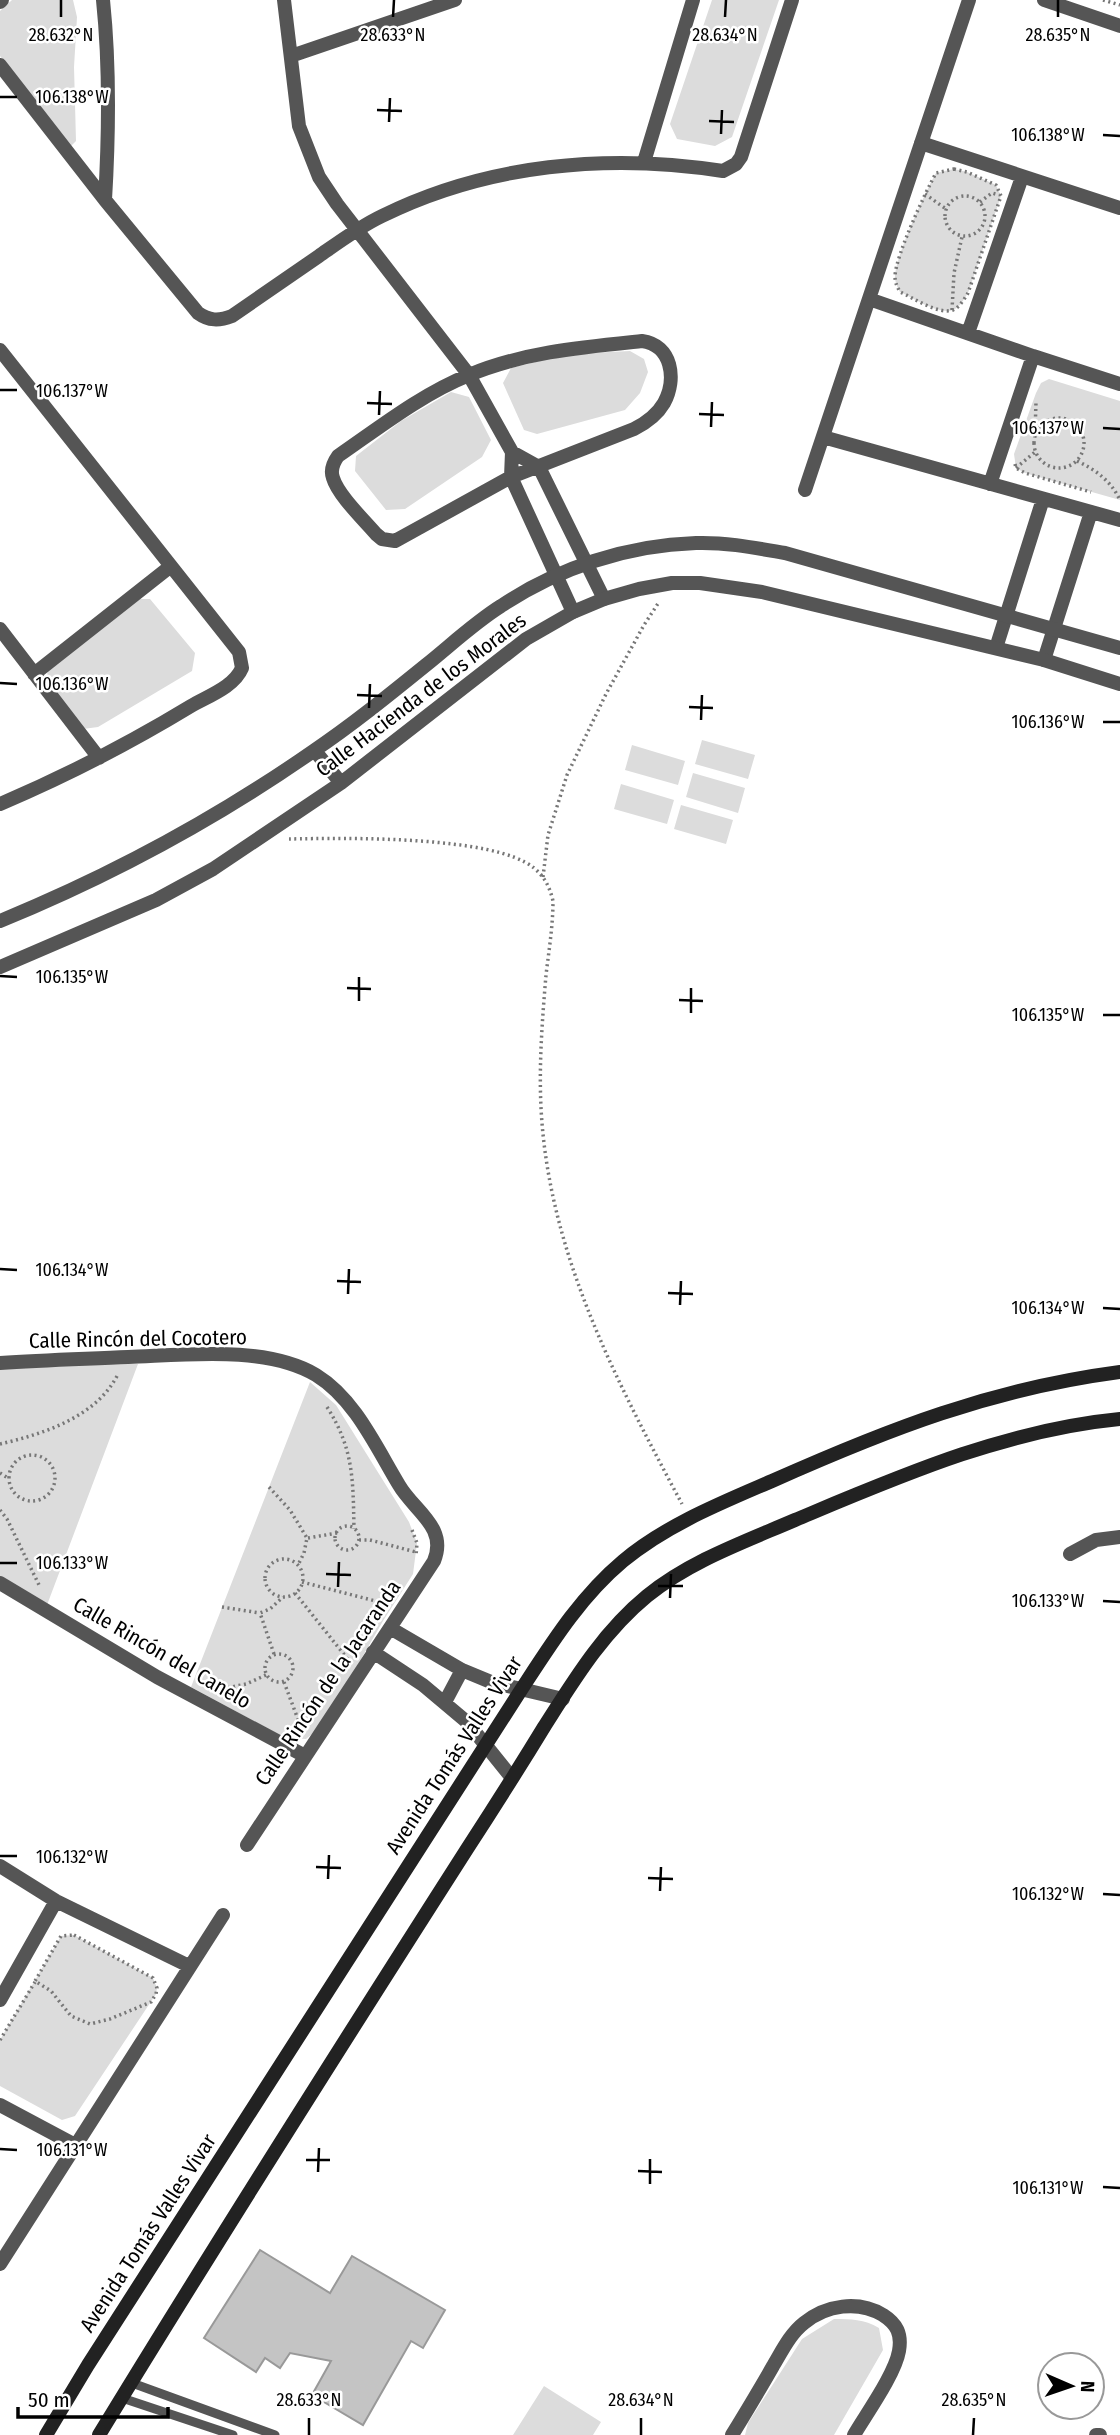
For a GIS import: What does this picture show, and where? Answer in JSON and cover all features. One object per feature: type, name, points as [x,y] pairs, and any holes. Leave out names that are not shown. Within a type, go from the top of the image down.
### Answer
[{"type":"main road","name":"Avenida Tomás Valles Vivar","points":[[46,2435],[103,2341],[521,1690],[578,1606],[601,1581],[653,1539],[689,1519],[832,1454],[927,1417],[1015,1391],[1120,1372]]},
{"type":"main road","points":[[99,2435],[512,1778],[607,1636],[628,1613],[664,1583],[712,1556],[877,1485],[976,1448],[1042,1431],[1120,1419]]},
{"type":"street","points":[[103,0],[109,88],[106,200]]},
{"type":"street","points":[[284,0],[299,127],[319,177],[469,375],[512,452],[511,477],[573,612]]},
{"type":"street","points":[[291,56],[455,0]]},
{"type":"street","points":[[644,162],[693,0]]},
{"type":"street","points":[[0,65],[198,313],[215,320],[232,316],[358,229],[411,203],[476,181],[536,169],[644,162],[723,171],[736,164],[741,158],[792,0]]},
{"type":"street","points":[[805,490],[969,0]]},
{"type":"street","points":[[1044,0],[1120,26]]},
{"type":"street","points":[[921,143],[1120,208]]},
{"type":"street","points":[[968,333],[1022,177]]},
{"type":"street","points":[[869,299],[1120,384]]},
{"type":"street","points":[[642,341],[650,342],[662,350],[669,364],[670,382],[665,401],[658,411],[634,429],[539,467],[511,477],[403,538],[390,542],[376,534],[337,487],[333,478],[333,463],[338,456],[423,399],[469,375],[501,363],[579,347],[642,341]]},
{"type":"street","points":[[0,350],[239,652],[242,668],[233,681],[99,758],[0,804]]},
{"type":"street","points":[[990,484],[1033,356]]},
{"type":"street","points":[[823,437],[1120,520]]},
{"type":"street","points":[[512,452],[539,467],[604,598]]},
{"type":"street","points":[[996,648],[1043,499]]},
{"type":"street","points":[[1044,660],[1090,512]]},
{"type":"street","name":"Calle Hacienda de los Morales","points":[[0,921],[70,892],[190,830],[314,751],[381,702],[501,606],[556,576],[614,555],[666,545],[697,543],[785,553],[1120,648]]},
{"type":"street","points":[[34,674],[171,566]]},
{"type":"street","name":"Calle Hacienda de los Morales","points":[[0,967],[133,911],[213,869],[341,783],[505,654],[550,624],[604,598],[639,589],[672,583],[700,583],[762,592],[1044,660],[1120,684]]},
{"type":"street","points":[[0,629],[99,758]]},
{"type":"street","points":[[314,751],[341,783]]},
{"type":"street","name":"Calle Rincón del Cocotero","points":[[0,1363],[240,1356],[266,1358],[316,1375],[335,1390],[360,1419],[403,1492],[433,1527],[439,1542]]},
{"type":"street","points":[[1070,1554],[1096,1541],[1120,1537]]},
{"type":"street","name":"Calle Rincón de la Jacaranda","points":[[247,1845],[434,1561],[439,1542]]},
{"type":"street","name":"Calle Rincón del Canelo","points":[[0,1583],[157,1677],[305,1756]]},
{"type":"street","points":[[390,1628],[462,1670],[491,1682],[563,1699]]},
{"type":"street","points":[[373,1652],[445,1702],[486,1744],[512,1778]]},
{"type":"street","points":[[445,1702],[462,1670]]},
{"type":"street","points":[[0,1866],[56,1901],[189,1966]]},
{"type":"street","points":[[0,2000],[56,1901]]},
{"type":"street","points":[[0,2264],[223,1914]]},
{"type":"street","points":[[0,2105],[75,2145]]},
{"type":"street","points":[[732,2435],[792,2334],[812,2317],[825,2311],[855,2305],[874,2309],[893,2321],[900,2339],[896,2363],[854,2435]]},
{"type":"lane","points":[[132,2383],[275,2435]]},
{"type":"lane","points":[[122,2398],[233,2435]]},
{"type":"path","points":[[1103,0],[1120,5]]},
{"type":"path","points":[[954,169],[967,172],[996,184],[1001,196],[968,293],[960,305],[952,310],[940,310],[900,292],[895,281],[896,267],[936,173],[954,169]]},
{"type":"path","points":[[980,202],[992,192],[1001,196]]},
{"type":"path","points":[[925,194],[946,209]]},
{"type":"path","points":[[961,196],[980,202],[985,213],[983,225],[974,234],[962,236],[951,231],[945,221],[949,203],[961,196]]},
{"type":"path","points":[[952,310],[954,273],[962,236]]},
{"type":"path","points":[[1028,418],[1037,394],[1035,435],[1035,452],[1053,468],[1062,468],[1077,461],[1084,447],[1081,430],[1076,424],[1061,418],[1045,422],[1035,435]]},
{"type":"path","points":[[1016,468],[1035,452]]},
{"type":"path","points":[[1014,454],[1016,468]]},
{"type":"path","points":[[1077,461],[1113,485],[1120,500]]},
{"type":"path","points":[[1016,468],[1096,494]]},
{"type":"path","points":[[1108,497],[1120,500]]},
{"type":"path","points":[[543,877],[548,835],[567,775],[625,658],[672,583]]},
{"type":"path","points":[[257,840],[364,839],[441,844],[508,855],[533,867],[550,888],[553,914],[541,1075],[542,1123],[554,1196],[568,1254],[585,1305],[606,1355],[689,1519]]},
{"type":"path","points":[[0,1444],[36,1435],[77,1416],[110,1389],[118,1372]]},
{"type":"path","points":[[325,1405],[340,1427],[352,1464],[354,1529],[359,1540]]},
{"type":"path","points":[[0,1473],[8,1478],[18,1497],[33,1502],[47,1496],[55,1483],[55,1475],[48,1462],[34,1455],[27,1455],[13,1463],[8,1478]]},
{"type":"path","points":[[269,1487],[290,1510],[307,1538],[298,1565]]},
{"type":"path","points":[[0,1510],[7,1519],[43,1595]]},
{"type":"path","points":[[408,1522],[417,1543],[415,1563]]},
{"type":"path","points":[[307,1538],[337,1533],[346,1527],[354,1529]]},
{"type":"path","points":[[337,1533],[335,1540],[342,1549],[353,1549],[359,1540]]},
{"type":"path","points":[[359,1540],[370,1540],[416,1552]]},
{"type":"path","points":[[222,1607],[260,1613],[295,1592],[303,1576],[298,1565],[282,1558],[271,1563],[264,1574],[267,1587],[277,1596],[283,1597]]},
{"type":"path","points":[[302,1582],[393,1606]]},
{"type":"path","points":[[295,1592],[356,1669]]},
{"type":"path","points":[[260,1613],[274,1654]]},
{"type":"path","points":[[274,1654],[289,1657],[293,1665],[292,1675],[284,1682],[276,1682],[266,1675],[265,1665],[274,1654]]},
{"type":"path","points":[[213,1691],[246,1684],[266,1675]]},
{"type":"path","points":[[284,1682],[306,1739]]},
{"type":"path","points":[[0,2040],[61,1937],[74,1936],[153,1978],[156,1994],[144,2013]]},
{"type":"path","points":[[35,1981],[51,1991],[71,2016],[90,2024],[151,2002]]},
{"type":"shaded area","points":[[12,0],[73,0],[77,17],[74,67],[76,141],[70,147],[0,56],[0,11]]},
{"type":"shaded area","points":[[712,0],[779,0],[732,137],[715,146],[677,139],[670,124]]},
{"type":"shaded area","points":[[954,169],[996,185],[1001,196],[968,293],[958,307],[947,311],[933,308],[900,292],[895,276],[906,239],[936,173]]},
{"type":"shaded area","points":[[630,351],[644,359],[648,372],[640,393],[625,410],[537,434],[524,430],[503,383],[511,368],[569,354]]},
{"type":"shaded area","points":[[1049,379],[1120,401],[1120,500],[1025,473],[1016,468],[1014,454],[1036,393],[1041,383]]},
{"type":"shaded area","points":[[451,392],[469,397],[491,440],[482,457],[405,509],[386,510],[355,471],[356,456],[401,421]]},
{"type":"shaded area","points":[[134,599],[150,599],[195,653],[192,671],[98,727],[83,729],[46,684],[48,668]]},
{"type":"shaded area","points":[[702,740],[755,755],[748,779],[695,764]]},
{"type":"shaded area","points":[[632,745],[685,761],[678,785],[625,770]]},
{"type":"shaded area","points":[[693,773],[745,788],[738,813],[686,797]]},
{"type":"shaded area","points":[[621,784],[674,800],[667,824],[614,809]]},
{"type":"shaded area","points":[[681,805],[733,820],[726,844],[674,829]]},
{"type":"shaded area","points":[[99,1360],[138,1364],[47,1605],[0,1582],[0,1366]]},
{"type":"shaded area","points":[[310,1382],[336,1405],[409,1522],[417,1543],[413,1574],[323,1725],[306,1739],[285,1738],[191,1687]]},
{"type":"shaded area","points":[[74,1935],[153,1978],[157,1988],[156,1994],[75,2116],[62,2120],[0,2086],[0,2040],[61,1936]]},
{"type":"shaded area","points":[[834,2319],[863,2321],[879,2328],[883,2350],[834,2435],[745,2435],[748,2423],[802,2339]]},
{"type":"shaded area","points":[[544,2386],[601,2422],[593,2435],[513,2435]]},
{"type":"building","points":[[260,2250],[330,2293],[352,2256],[445,2310],[423,2348],[411,2341],[363,2425],[312,2395],[331,2361],[290,2353],[280,2368],[265,2358],[256,2372],[204,2338]]}]
